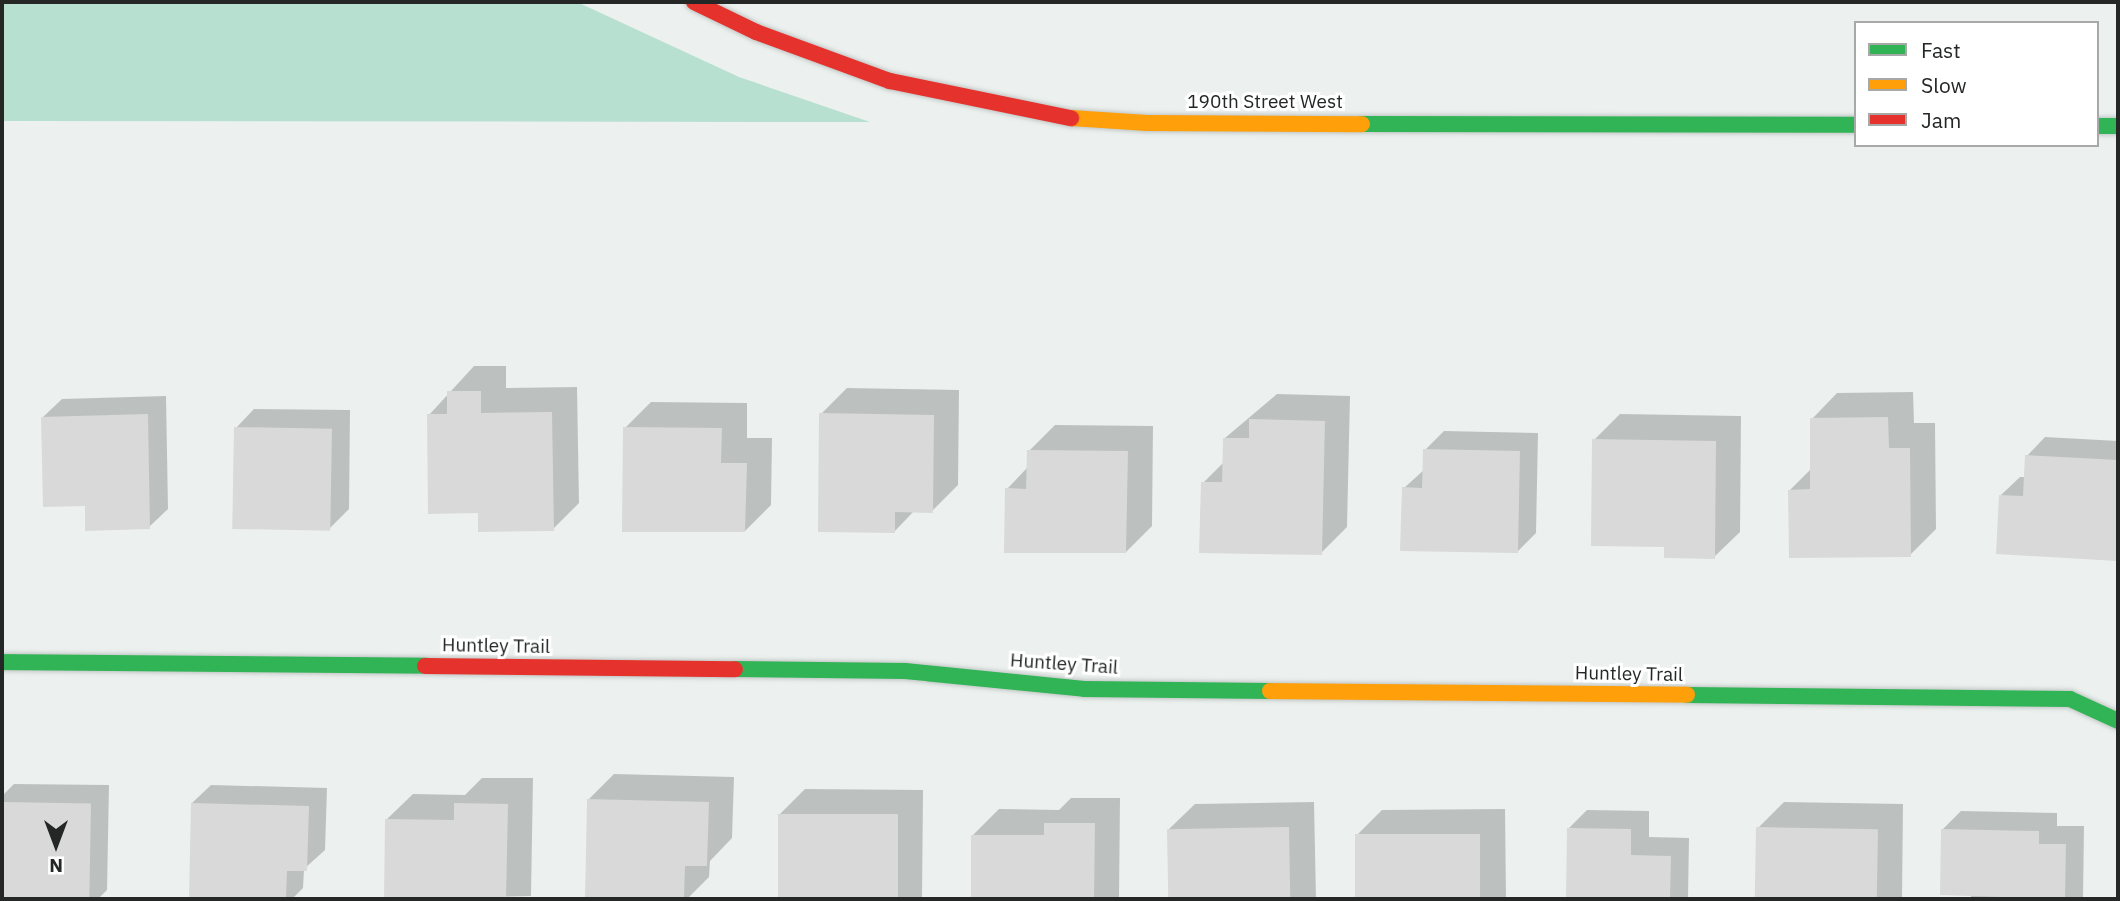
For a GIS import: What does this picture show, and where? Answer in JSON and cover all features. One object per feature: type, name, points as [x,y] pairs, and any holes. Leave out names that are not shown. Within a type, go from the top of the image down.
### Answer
[{"type":"street","name":"190th Street West","points":[[694,2],[816,57],[890,81],[1072,118],[1147,123],[1854,125]]},
{"type":"street","points":[[2099,126],[2118,126]]},
{"type":"street","name":"Huntley Trail","points":[[2,662],[905,671],[1084,689],[2070,699],[2118,721]]},
{"type":"green space","points":[[2,2],[577,2],[739,77],[870,122],[2,121]]},
{"type":"building","points":[[447,391],[481,391],[481,413],[552,412],[554,531],[478,532],[478,513],[428,514],[427,414],[447,414]]},
{"type":"building","points":[[819,413],[934,415],[933,513],[895,512],[895,533],[818,532]]},
{"type":"building","points":[[148,414],[150,529],[85,531],[85,506],[43,507],[41,417]]},
{"type":"building","points":[[1888,417],[1889,448],[1910,448],[1911,557],[1789,558],[1788,490],[1810,489],[1810,418]]},
{"type":"building","points":[[1249,419],[1325,421],[1322,555],[1199,553],[1201,482],[1222,482],[1223,438],[1249,438]]},
{"type":"building","points":[[234,427],[332,429],[330,531],[232,529]]},
{"type":"building","points":[[623,427],[722,428],[721,463],[747,463],[745,532],[622,532]]},
{"type":"building","points":[[1592,439],[1716,441],[1715,559],[1664,558],[1664,547],[1591,546]]},
{"type":"building","points":[[1423,449],[1520,451],[1518,553],[1400,551],[1402,487],[1422,488]]},
{"type":"building","points":[[1027,450],[1128,451],[1126,553],[1004,553],[1005,488],[1026,489]]},
{"type":"building","points":[[2025,455],[2118,460],[2117,561],[1996,554],[1999,495],[2023,496]]},
{"type":"building","points":[[587,799],[709,802],[707,866],[685,866],[684,899],[585,899]]},
{"type":"building","points":[[2,802],[91,804],[89,899],[2,899]]},
{"type":"building","points":[[191,803],[309,806],[307,871],[287,871],[286,899],[189,899]]},
{"type":"building","points":[[454,803],[508,804],[506,899],[384,899],[385,819],[454,820]]},
{"type":"building","points":[[778,814],[898,814],[898,899],[778,899]]},
{"type":"building","points":[[1044,823],[1095,823],[1094,899],[971,899],[971,835],[1044,835]]},
{"type":"building","points":[[1289,827],[1290,899],[1168,899],[1167,829]]},
{"type":"building","points":[[1756,827],[1878,829],[1877,899],[1755,898]]},
{"type":"building","points":[[1567,828],[1631,829],[1631,855],[1671,856],[1670,899],[1566,899]]},
{"type":"building","points":[[1941,829],[2039,831],[2039,844],[2066,844],[2065,899],[1940,895]]},
{"type":"building","points":[[1355,834],[1480,834],[1480,899],[1355,899]]},
{"type":"traffic: fast","points":[[1362,124],[1854,125]]},
{"type":"traffic: fast","points":[[2099,126],[2118,126]]},
{"type":"traffic: fast","points":[[2,662],[425,666]]},
{"type":"traffic: fast","points":[[735,669],[905,671],[1084,689],[1270,691]]},
{"type":"traffic: fast","points":[[1687,695],[2070,699],[2118,721]]},
{"type":"traffic: slow","points":[[1071,118],[1147,123],[1362,124]]},
{"type":"traffic: slow","points":[[1270,691],[1687,695]]},
{"type":"traffic: jam","points":[[694,2],[756,32],[890,81],[1071,118]]},
{"type":"traffic: jam","points":[[425,666],[735,669]]}]
